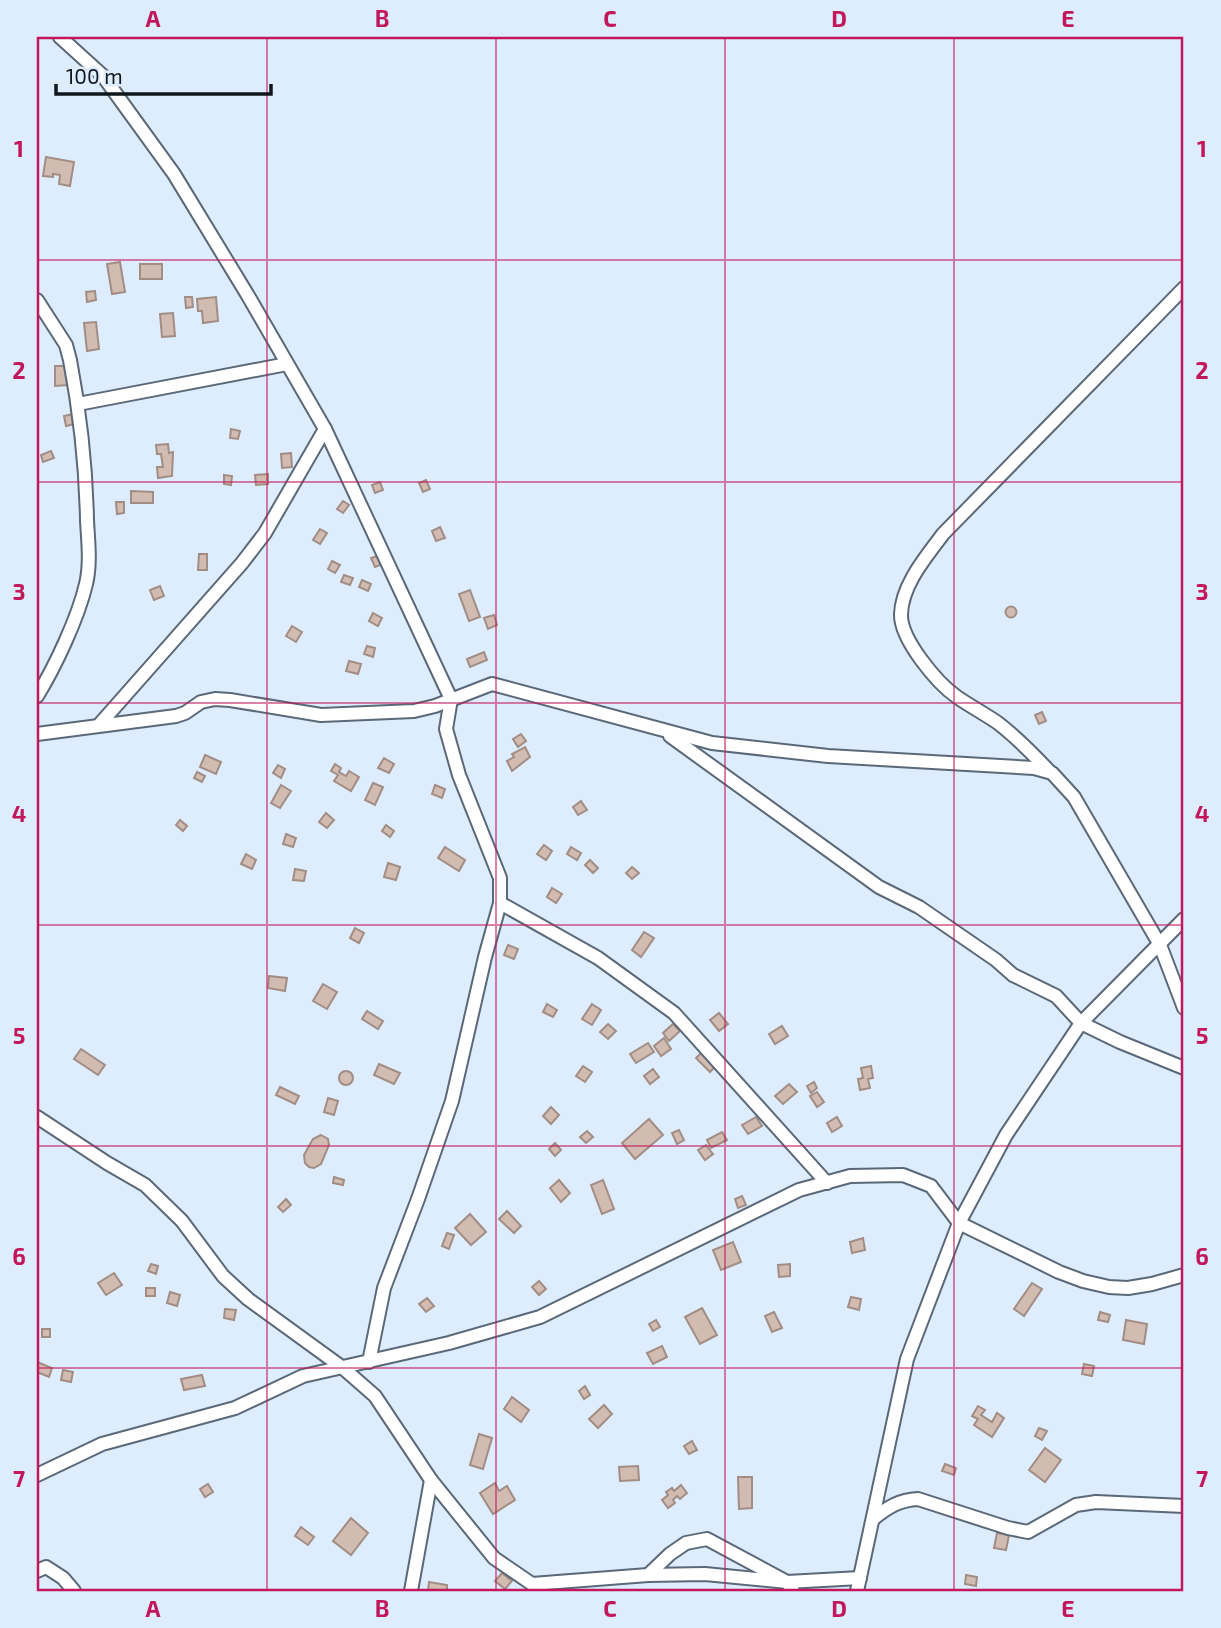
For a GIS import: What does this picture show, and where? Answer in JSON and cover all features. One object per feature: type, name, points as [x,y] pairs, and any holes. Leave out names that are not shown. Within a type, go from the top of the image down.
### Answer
[{"type":"street","points":[[60,37],[103,76],[174,174],[325,429],[451,699],[446,729],[459,775],[500,878],[500,903],[452,1101],[384,1288],[369,1362]]},
{"type":"street","points":[[1184,288],[943,534],[916,573],[901,613],[904,629],[923,661],[939,680],[956,696],[1003,728],[1074,797],[1160,945],[1184,1008]]},
{"type":"street","points":[[37,300],[66,345],[78,404],[86,468],[88,571],[81,601],[63,646],[37,696]]},
{"type":"street","points":[[78,404],[287,364]]},
{"type":"street","points":[[99,725],[258,543],[325,429]]},
{"type":"street","points":[[37,734],[176,716],[201,702],[215,699],[321,715],[414,711],[435,706],[492,684],[712,743],[828,757],[1019,765],[1052,773]]},
{"type":"street","points":[[661,730],[879,887],[919,907],[996,960],[1013,975],[1056,996],[1081,1023],[1184,1068]]},
{"type":"street","points":[[500,903],[598,958],[674,1013],[827,1183]]},
{"type":"street","points":[[857,1591],[907,1359],[959,1223],[1006,1135],[1081,1023],[1184,919]]},
{"type":"street","points":[[37,1117],[145,1185],[182,1221],[223,1276],[248,1299],[343,1368],[375,1396],[431,1480],[494,1558],[534,1588],[648,1575],[705,1574],[790,1587],[860,1578]]},
{"type":"street","points":[[37,1475],[102,1444],[235,1408],[303,1376],[449,1343],[540,1317],[800,1190],[850,1176],[903,1175],[931,1186],[959,1223],[1083,1281],[1128,1288],[1184,1275]]},
{"type":"street","points":[[411,1591],[431,1480]]},
{"type":"street","points":[[873,1519],[892,1504],[918,1499],[1028,1532],[1076,1505],[1096,1502],[1184,1506]]},
{"type":"street","points":[[648,1575],[686,1543],[707,1539],[790,1587]]},
{"type":"street","points":[[37,1571],[46,1567],[64,1578],[74,1591]]},
{"type":"street","points":[[836,1591],[846,1578]]},
{"type":"building","points":[[46,157],[74,162],[70,186],[59,184],[60,175],[43,176]]},
{"type":"building","points":[[120,262],[125,292],[112,294],[107,264]]},
{"type":"building","points":[[140,264],[162,264],[162,279],[140,279]]},
{"type":"building","points":[[95,291],[96,300],[87,302],[86,292]]},
{"type":"building","points":[[185,297],[192,297],[193,307],[186,308]]},
{"type":"building","points":[[216,297],[218,321],[203,323],[197,299]]},
{"type":"building","points":[[173,313],[175,336],[162,337],[160,314]]},
{"type":"building","points":[[96,322],[99,349],[87,351],[84,323]]},
{"type":"building","points":[[55,366],[67,366],[67,385],[55,386]]},
{"type":"building","points":[[73,414],[75,424],[66,426],[64,416]]},
{"type":"building","points":[[231,429],[240,431],[238,439],[230,438]]},
{"type":"building","points":[[168,444],[169,453],[173,452],[172,476],[158,478],[157,467],[163,467],[156,445]]},
{"type":"building","points":[[51,451],[54,458],[43,462],[41,455]]},
{"type":"building","points":[[291,453],[292,467],[282,468],[281,454]]},
{"type":"building","points":[[268,474],[268,484],[256,485],[255,475]]},
{"type":"building","points":[[224,475],[232,476],[231,485],[224,484]]},
{"type":"building","points":[[426,480],[430,489],[423,492],[419,483]]},
{"type":"building","points":[[380,482],[383,490],[375,493],[372,485]]},
{"type":"building","points":[[131,491],[153,492],[153,503],[131,503]]},
{"type":"building","points":[[343,501],[349,505],[343,513],[337,509]]},
{"type":"building","points":[[116,502],[124,502],[124,513],[117,514]]},
{"type":"building","points":[[440,527],[445,538],[436,541],[432,531]]},
{"type":"building","points":[[320,529],[327,533],[320,544],[313,540]]},
{"type":"building","points":[[199,554],[207,554],[207,570],[198,570]]},
{"type":"building","points":[[380,555],[383,564],[375,567],[371,558]]},
{"type":"building","points":[[332,561],[340,565],[335,573],[328,569]]},
{"type":"building","points":[[344,575],[353,578],[350,585],[341,582]]},
{"type":"building","points":[[362,580],[371,584],[368,591],[359,587]]},
{"type":"building","points":[[160,586],[164,596],[154,600],[150,590]]},
{"type":"building","points":[[470,590],[480,617],[469,621],[459,594]]},
{"type":"building","points":[[1011,606],[1017,612],[1011,618],[1005,612]]},
{"type":"building","points":[[373,613],[382,618],[378,626],[369,621]]},
{"type":"building","points":[[494,615],[497,625],[488,629],[484,618]]},
{"type":"building","points":[[292,626],[302,632],[296,642],[286,636]]},
{"type":"building","points":[[367,646],[375,648],[373,657],[364,654]]},
{"type":"building","points":[[484,652],[487,660],[470,667],[467,659]]},
{"type":"building","points":[[349,661],[361,664],[358,674],[346,671]]},
{"type":"building","points":[[1042,712],[1046,721],[1039,724],[1035,715]]},
{"type":"building","points":[[521,734],[526,741],[518,747],[513,739]]},
{"type":"building","points":[[525,747],[530,757],[512,771],[507,761],[514,757],[512,754]]},
{"type":"building","points":[[205,755],[221,762],[216,774],[200,767]]},
{"type":"building","points":[[384,758],[394,764],[389,773],[378,768]]},
{"type":"building","points":[[335,764],[341,768],[339,772],[346,776],[349,771],[359,777],[351,791],[334,781],[338,775],[331,771]]},
{"type":"building","points":[[278,765],[285,769],[281,778],[273,773]]},
{"type":"building","points":[[197,772],[205,776],[202,782],[194,778]]},
{"type":"building","points":[[373,783],[383,787],[375,805],[365,800]]},
{"type":"building","points":[[281,785],[291,791],[280,808],[271,803]]},
{"type":"building","points":[[435,785],[445,789],[442,798],[432,794]]},
{"type":"building","points":[[581,801],[587,810],[578,815],[573,807]]},
{"type":"building","points":[[326,813],[334,820],[327,828],[319,822]]},
{"type":"building","points":[[180,820],[187,826],[183,831],[176,825]]},
{"type":"building","points":[[386,825],[394,831],[390,837],[382,831]]},
{"type":"building","points":[[286,834],[296,838],[293,847],[283,844]]},
{"type":"building","points":[[544,845],[552,851],[546,860],[537,854]]},
{"type":"building","points":[[445,847],[465,860],[459,871],[438,858]]},
{"type":"building","points":[[571,847],[581,853],[577,860],[567,854]]},
{"type":"building","points":[[246,854],[256,860],[252,869],[241,864]]},
{"type":"building","points":[[590,860],[598,868],[593,873],[585,865]]},
{"type":"building","points":[[388,863],[400,867],[396,880],[384,877]]},
{"type":"building","points":[[632,867],[639,873],[632,879],[626,873]]},
{"type":"building","points":[[295,869],[306,871],[304,881],[293,880]]},
{"type":"building","points":[[552,888],[562,894],[556,903],[547,897]]},
{"type":"building","points":[[355,928],[364,933],[359,943],[350,938]]},
{"type":"building","points":[[644,932],[654,938],[641,957],[632,950]]},
{"type":"building","points":[[508,945],[518,949],[514,959],[504,955]]},
{"type":"building","points":[[269,976],[287,978],[285,991],[268,988]]},
{"type":"building","points":[[323,984],[337,992],[327,1009],[313,1001]]},
{"type":"building","points":[[547,1004],[557,1010],[553,1017],[543,1012]]},
{"type":"building","points":[[592,1004],[601,1010],[592,1025],[582,1019]]},
{"type":"building","points":[[367,1011],[383,1021],[378,1029],[362,1019]]},
{"type":"building","points":[[719,1013],[728,1024],[719,1031],[710,1020]]},
{"type":"building","points":[[608,1024],[616,1031],[608,1039],[600,1032]]},
{"type":"building","points":[[673,1024],[680,1031],[669,1041],[663,1033]]},
{"type":"building","points":[[782,1026],[788,1036],[775,1044],[769,1034]]},
{"type":"building","points":[[664,1038],[671,1049],[661,1056],[654,1046]]},
{"type":"building","points":[[648,1043],[654,1052],[636,1063],[630,1054]]},
{"type":"building","points":[[81,1049],[105,1065],[98,1075],[74,1059]]},
{"type":"building","points":[[702,1052],[716,1066],[710,1072],[696,1058]]},
{"type":"building","points":[[379,1064],[400,1073],[394,1084],[374,1075]]},
{"type":"building","points":[[583,1066],[592,1072],[585,1082],[576,1076]]},
{"type":"building","points":[[871,1066],[873,1078],[868,1079],[870,1088],[860,1090],[858,1079],[863,1078],[861,1068]]},
{"type":"building","points":[[653,1069],[659,1077],[650,1084],[644,1076]]},
{"type":"building","points":[[346,1071],[351,1073],[351,1083],[346,1085],[341,1083],[339,1078],[341,1073]]},
{"type":"building","points":[[814,1082],[817,1088],[811,1093],[807,1086]]},
{"type":"building","points":[[789,1084],[797,1092],[783,1104],[775,1096]]},
{"type":"building","points":[[280,1087],[299,1096],[295,1104],[276,1095]]},
{"type":"building","points":[[817,1092],[824,1102],[817,1107],[810,1096]]},
{"type":"building","points":[[328,1098],[338,1101],[334,1115],[324,1112]]},
{"type":"building","points":[[551,1107],[559,1115],[551,1124],[543,1116]]},
{"type":"building","points":[[756,1117],[762,1126],[748,1134],[742,1125]]},
{"type":"building","points":[[837,1117],[842,1126],[832,1132],[827,1123]]},
{"type":"building","points":[[649,1119],[663,1135],[635,1159],[622,1143]]},
{"type":"building","points":[[679,1130],[684,1140],[677,1144],[672,1133]]},
{"type":"building","points":[[587,1131],[593,1137],[586,1143],[580,1137]]},
{"type":"building","points":[[722,1132],[727,1140],[711,1148],[707,1140]]},
{"type":"building","points":[[321,1135],[328,1139],[329,1145],[321,1164],[314,1168],[309,1167],[305,1163],[304,1155],[313,1139]]},
{"type":"building","points":[[555,1143],[561,1150],[555,1156],[549,1149]]},
{"type":"building","points":[[706,1145],[713,1154],[705,1160],[698,1150]]},
{"type":"building","points":[[334,1177],[344,1180],[343,1185],[333,1183]]},
{"type":"building","points":[[559,1180],[570,1193],[561,1202],[550,1188]]},
{"type":"building","points":[[603,1180],[614,1209],[602,1214],[591,1185]]},
{"type":"building","points":[[742,1196],[746,1205],[738,1208],[735,1199]]},
{"type":"building","points":[[286,1199],[291,1205],[283,1212],[278,1207]]},
{"type":"building","points":[[507,1211],[521,1226],[514,1233],[499,1219]]},
{"type":"building","points":[[470,1214],[486,1232],[471,1245],[455,1228]]},
{"type":"building","points":[[447,1233],[454,1235],[449,1249],[442,1246]]},
{"type":"building","points":[[863,1238],[865,1250],[852,1253],[850,1242]]},
{"type":"building","points":[[733,1242],[741,1262],[721,1270],[713,1250]]},
{"type":"building","points":[[151,1264],[158,1266],[156,1274],[148,1271]]},
{"type":"building","points":[[790,1264],[790,1276],[779,1277],[778,1265]]},
{"type":"building","points":[[114,1273],[122,1285],[106,1295],[98,1283]]},
{"type":"building","points":[[539,1281],[546,1289],[539,1295],[532,1287]]},
{"type":"building","points":[[1032,1283],[1042,1289],[1024,1316],[1014,1309]]},
{"type":"building","points":[[146,1288],[155,1288],[155,1296],[146,1296]]},
{"type":"building","points":[[170,1292],[180,1295],[177,1306],[167,1303]]},
{"type":"building","points":[[851,1297],[861,1299],[859,1310],[848,1307]]},
{"type":"building","points":[[427,1298],[434,1306],[426,1312],[419,1304]]},
{"type":"building","points":[[702,1308],[717,1335],[700,1344],[685,1317]]},
{"type":"building","points":[[225,1309],[236,1310],[234,1320],[224,1318]]},
{"type":"building","points":[[774,1312],[782,1328],[772,1332],[765,1316]]},
{"type":"building","points":[[1100,1312],[1110,1315],[1108,1322],[1098,1320]]},
{"type":"building","points":[[656,1320],[660,1327],[653,1331],[649,1324]]},
{"type":"building","points":[[1126,1320],[1147,1324],[1144,1344],[1123,1340]]},
{"type":"building","points":[[42,1329],[50,1329],[50,1337],[42,1337]]},
{"type":"building","points":[[662,1346],[667,1357],[653,1364],[647,1353]]},
{"type":"building","points":[[37,1362],[52,1368],[49,1377],[37,1372]]},
{"type":"building","points":[[1084,1364],[1094,1366],[1092,1376],[1082,1374]]},
{"type":"building","points":[[63,1370],[73,1372],[71,1382],[61,1380]]},
{"type":"building","points":[[202,1375],[205,1386],[184,1390],[181,1379]]},
{"type":"building","points":[[585,1386],[590,1395],[584,1399],[579,1391]]},
{"type":"building","points":[[512,1397],[529,1410],[521,1422],[504,1409]]},
{"type":"building","points":[[604,1405],[612,1414],[598,1428],[589,1419]]},
{"type":"building","points":[[978,1406],[985,1410],[981,1415],[992,1422],[997,1413],[1004,1418],[992,1437],[974,1425],[978,1419],[972,1416]]},
{"type":"building","points":[[1039,1428],[1047,1431],[1042,1440],[1035,1436]]},
{"type":"building","points":[[479,1434],[492,1438],[483,1469],[470,1465]]},
{"type":"building","points":[[692,1441],[697,1450],[689,1454],[684,1446]]},
{"type":"building","points":[[1045,1448],[1061,1460],[1045,1482],[1029,1470]]},
{"type":"building","points":[[945,1464],[956,1468],[954,1475],[942,1471]]},
{"type":"building","points":[[638,1466],[639,1480],[620,1481],[619,1467]]},
{"type":"building","points":[[738,1477],[752,1477],[752,1508],[739,1509]]},
{"type":"building","points":[[495,1483],[499,1491],[507,1486],[515,1500],[493,1514],[480,1493]]},
{"type":"building","points":[[208,1484],[213,1492],[205,1497],[200,1489]]},
{"type":"building","points":[[681,1485],[687,1493],[680,1499],[677,1496],[673,1500],[675,1503],[668,1508],[662,1500],[668,1495],[666,1492],[672,1488],[674,1491]]},
{"type":"building","points":[[351,1518],[368,1533],[351,1555],[333,1541]]},
{"type":"building","points":[[301,1527],[314,1537],[308,1545],[295,1536]]},
{"type":"building","points":[[997,1533],[1009,1535],[1006,1550],[994,1548]]},
{"type":"building","points":[[502,1573],[512,1581],[505,1589],[495,1581]]},
{"type":"building","points":[[966,1575],[977,1577],[976,1586],[965,1584]]},
{"type":"building","points":[[429,1582],[447,1585],[447,1591],[428,1591]]}]
